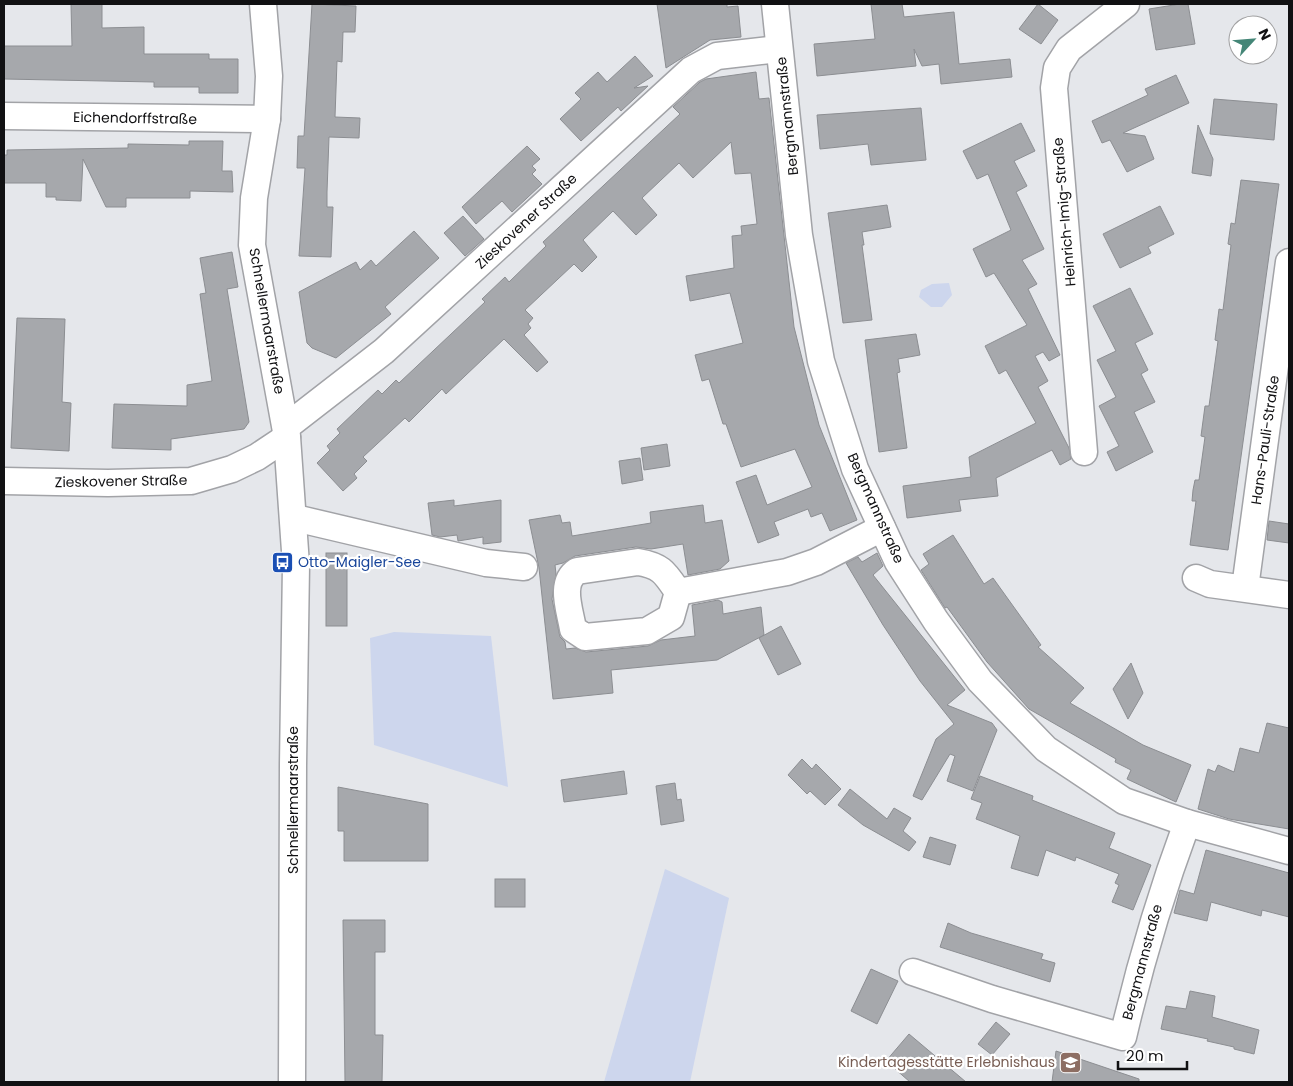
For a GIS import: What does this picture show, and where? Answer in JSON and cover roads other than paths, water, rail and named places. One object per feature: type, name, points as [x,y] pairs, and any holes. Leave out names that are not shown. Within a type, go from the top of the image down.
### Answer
[{"type":"street","name":"Schnellermaarstraße","points":[[263,4],[269,76],[267,119],[254,198],[252,245],[287,432],[295,518],[292,1082]]},
{"type":"street","name":"Bergmannstraße","points":[[760,4],[772,50],[799,235],[821,361],[855,469],[898,562],[930,612],[980,681],[1046,749],[1124,801],[1188,823],[1289,851]]},
{"type":"street","name":"Bergmannstraße","points":[[772,50],[775,4]]},
{"type":"street","name":"Heinrich-Imig-Straße","points":[[1084,452],[1054,88],[1057,68],[1069,49],[1126,4]]},
{"type":"street","name":"Zieskovener Straße","points":[[4,481],[108,482],[191,480],[232,469],[257,458],[384,351],[691,70],[716,56],[772,50]]},
{"type":"street","name":"Eichendorffstraße","points":[[4,116],[267,119]]},
{"type":"street","name":"Hans-Pauli-Straße","points":[[1245,588],[1289,262]]},
{"type":"street","points":[[295,518],[486,563],[524,567]]},
{"type":"street","points":[[678,592],[786,572],[824,559],[882,528]]},
{"type":"street","points":[[1196,578],[1210,584],[1289,595]]},
{"type":"street","name":"Bergmannstraße","points":[[913,972],[992,999],[1122,1037],[1158,903],[1188,823]]},
{"type":"place","name":"Otto-Maigler-See","points":[[282,562]]},
{"type":"place","name":"Kindertagesstätte Erlebnishaus","points":[[1071,1062]]}]
